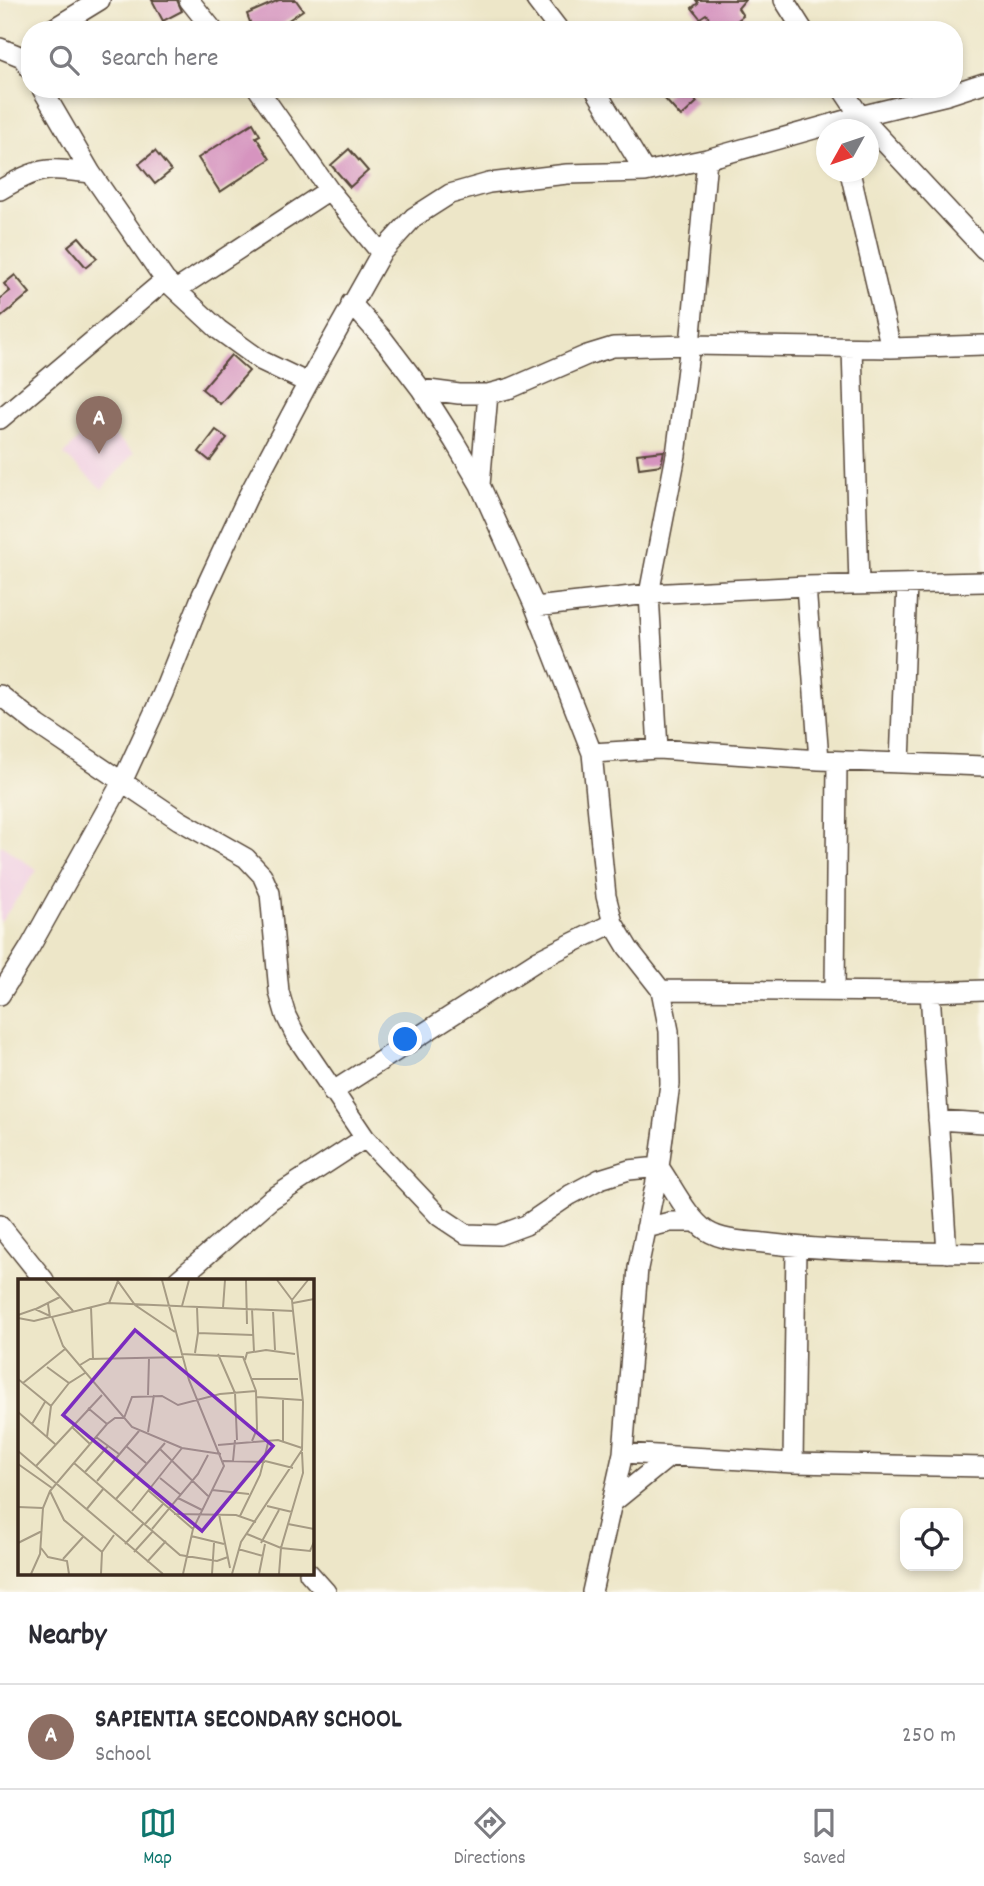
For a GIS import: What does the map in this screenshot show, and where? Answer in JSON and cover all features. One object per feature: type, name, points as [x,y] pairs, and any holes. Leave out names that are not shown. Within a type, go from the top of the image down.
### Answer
[{"type":"street","points":[[66,21],[100,0]]},
{"type":"street","points":[[189,0],[206,21]]},
{"type":"street","points":[[536,0],[552,21]]},
{"type":"street","points":[[784,0],[797,21]]},
{"type":"street","points":[[963,90],[984,83]]},
{"type":"street","points":[[47,98],[92,173],[171,285],[219,330],[262,361],[307,383]]},
{"type":"street","points":[[264,98],[329,190],[381,253]]},
{"type":"street","points":[[600,98],[645,172]]},
{"type":"street","points":[[848,98],[860,116],[984,249]]},
{"type":"street","points":[[854,119],[935,98]]},
{"type":"street","points":[[0,995],[30,947],[122,782],[163,693],[202,595],[248,496],[307,383],[381,253],[414,216],[450,194],[502,181],[566,174],[645,172],[816,132]]},
{"type":"street","points":[[658,749],[649,594],[676,455],[690,345],[707,159]]},
{"type":"street","points":[[0,190],[34,172],[48,168],[92,173]]},
{"type":"street","points":[[852,182],[891,348]]},
{"type":"street","points":[[0,419],[171,285],[329,190]]},
{"type":"street","points":[[351,303],[421,389],[480,485],[535,607],[592,753],[606,896],[613,923],[628,948],[661,990],[669,1031],[671,1073],[660,1167],[638,1268],[623,1453],[592,1592]]},
{"type":"street","points":[[421,389],[459,394],[488,394],[510,388],[587,355],[613,347],[690,345],[891,348],[984,345]]},
{"type":"street","points":[[852,348],[859,585]]},
{"type":"street","points":[[480,485],[488,394]]},
{"type":"street","points":[[535,607],[649,594],[806,586],[984,582]]},
{"type":"street","points":[[900,763],[907,584]]},
{"type":"street","points":[[806,586],[828,760],[835,991]]},
{"type":"street","points":[[0,695],[38,726],[179,820],[246,858],[262,875],[270,893],[279,992],[286,1016],[296,1036],[365,1138],[439,1216],[466,1234],[499,1235],[526,1224],[600,1179],[629,1170],[660,1167]]},
{"type":"street","points":[[592,753],[658,749],[828,760],[984,766]]},
{"type":"street","points":[[332,1092],[538,960],[613,923]]},
{"type":"street","points":[[661,990],[984,990]]},
{"type":"street","points":[[930,992],[947,1253]]},
{"type":"street","points":[[938,1120],[984,1122]]},
{"type":"street","points":[[179,1279],[270,1200],[365,1138]]},
{"type":"street","points":[[660,1167],[696,1222],[719,1237],[859,1252],[984,1254]]},
{"type":"street","points":[[646,1228],[670,1223],[696,1222]]},
{"type":"street","points":[[0,1225],[43,1279]]},
{"type":"street","points":[[793,1463],[796,1247]]},
{"type":"street","points":[[623,1453],[793,1463],[984,1466]]},
{"type":"street","points":[[611,1504],[670,1456]]},
{"type":"street","points":[[310,1574],[326,1592]]},
{"type":"shaded area","points":[[96,419],[134,453],[102,489],[64,455]]},
{"type":"shaded area","points":[[1,845],[37,870],[0,923],[0,847]]},
{"type":"building","points":[[152,0],[177,0],[182,11],[163,21]]},
{"type":"building","points":[[279,0],[296,0],[303,10],[287,21],[250,21],[247,14]]},
{"type":"building","points":[[696,0],[745,0],[738,8],[743,16],[737,21],[711,21],[706,14],[700,18],[692,8],[698,3]]},
{"type":"building","points":[[664,98],[693,98],[697,102],[681,117]]},
{"type":"building","points":[[253,123],[260,135],[256,137],[270,159],[220,192],[198,158]]},
{"type":"building","points":[[349,149],[368,171],[350,187],[331,165]]},
{"type":"building","points":[[155,151],[171,171],[155,184],[139,164]]},
{"type":"building","points":[[79,237],[97,258],[86,267],[68,246]]},
{"type":"building","points":[[15,275],[30,293],[0,318],[0,299],[10,291],[4,284]]},
{"type":"building","points":[[231,355],[249,371],[220,404],[202,389]]},
{"type":"building","points":[[216,430],[227,438],[210,461],[199,452]]},
{"type":"building","points":[[664,451],[661,465],[639,468],[637,454]]},
{"type":"place","name":"SAPIENTIA SECONDARY SCHOOL","points":[[99,454]]}]
